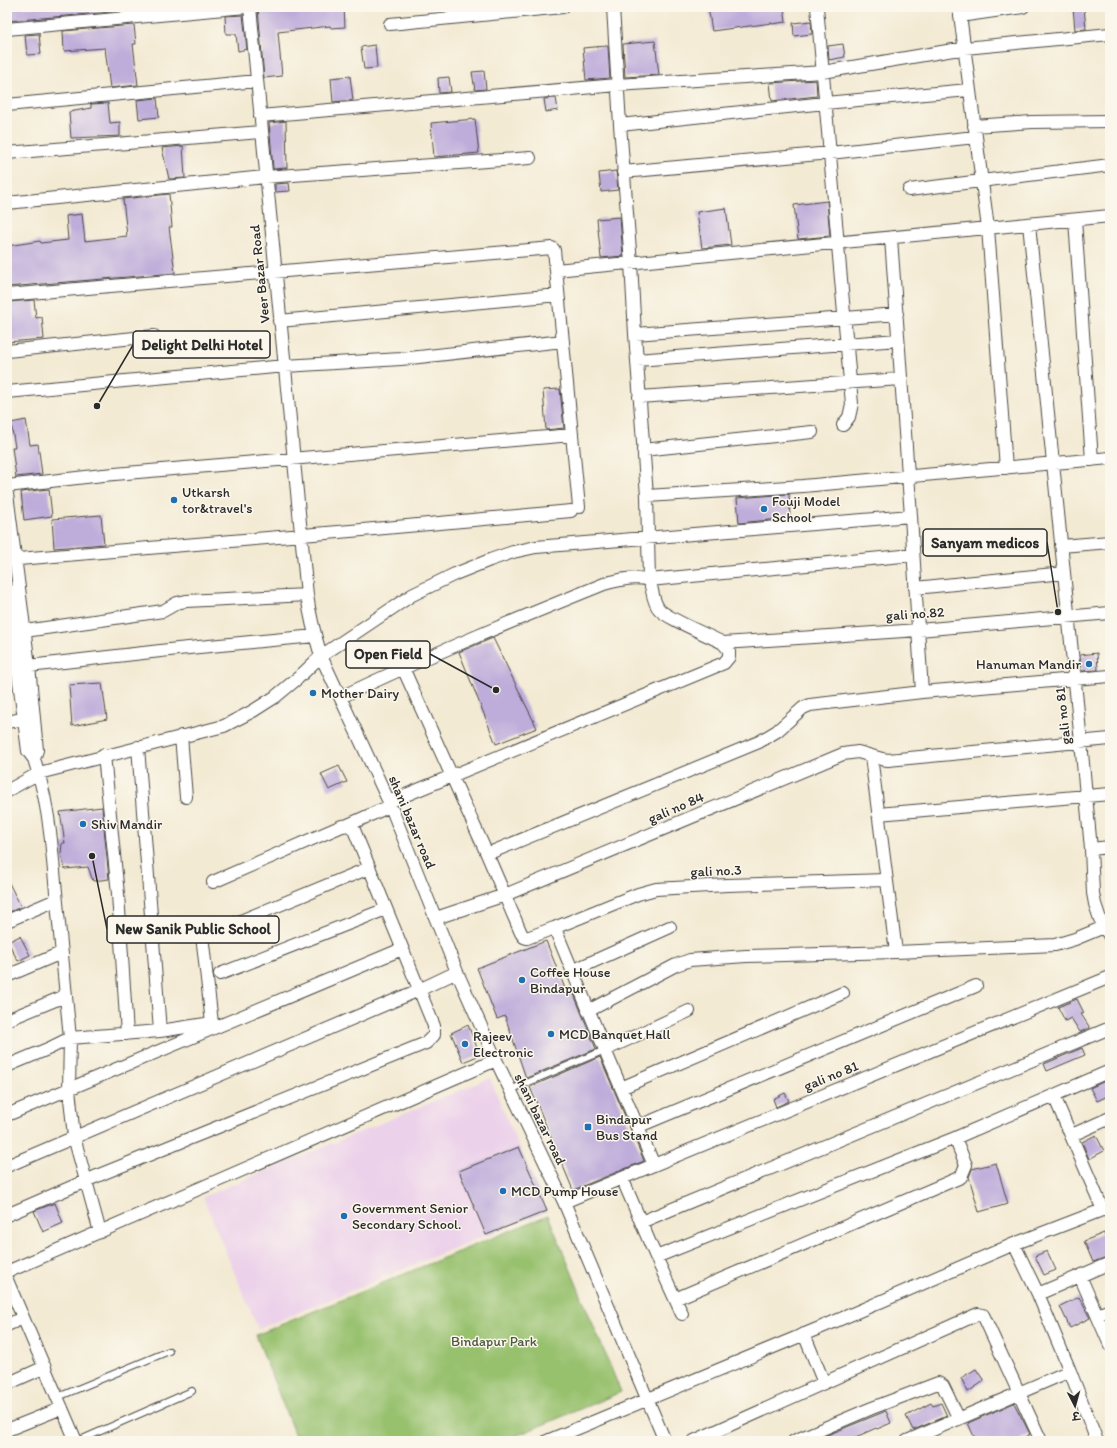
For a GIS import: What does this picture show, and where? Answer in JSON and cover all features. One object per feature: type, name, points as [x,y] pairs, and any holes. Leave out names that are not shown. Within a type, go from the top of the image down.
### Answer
[{"type":"street","points":[[7,30],[246,7]]},
{"type":"street","name":"Veer Bazar Road","points":[[250,7],[265,177],[307,596],[310,620],[322,656]]},
{"type":"street","points":[[390,24],[563,7]]},
{"type":"street","points":[[213,882],[342,826],[348,825],[390,804],[453,776],[724,663],[729,657],[729,650],[723,643],[664,614],[655,603],[649,580],[647,496],[639,398],[631,263],[623,172],[613,7]]},
{"type":"street","points":[[817,7],[852,404],[849,417],[843,424]]},
{"type":"street","points":[[1006,468],[988,228],[960,12],[1023,7]]},
{"type":"street","points":[[260,116],[617,85],[823,72],[965,48],[1110,34]]},
{"type":"street","points":[[7,105],[257,81]]},
{"type":"street","points":[[620,125],[825,103],[969,90]]},
{"type":"street","points":[[623,172],[830,154],[1032,122],[1110,121]]},
{"type":"street","points":[[7,153],[261,132]]},
{"type":"street","points":[[7,203],[265,177],[530,158]]},
{"type":"street","points":[[909,190],[1110,165]]},
{"type":"street","points":[[556,270],[1110,216]]},
{"type":"street","points":[[1075,220],[1092,460]]},
{"type":"street","name":"gali no 81","points":[[1029,224],[1069,616],[1091,849],[1093,893],[1100,919],[1107,932]]},
{"type":"street","points":[[891,238],[922,692]]},
{"type":"street","points":[[7,295],[548,247],[552,248],[554,250],[572,435],[575,509],[301,535],[11,560]]},
{"type":"street","points":[[279,320],[558,295]]},
{"type":"street","points":[[635,334],[896,314]]},
{"type":"street","points":[[7,351],[154,336]]},
{"type":"street","points":[[637,360],[898,340]]},
{"type":"street","points":[[7,392],[285,366],[401,358],[562,341]]},
{"type":"street","points":[[639,398],[901,379]]},
{"type":"street","points":[[644,450],[812,432]]},
{"type":"street","points":[[7,486],[103,475],[572,435]]},
{"type":"street","points":[[647,496],[803,486],[1110,458]]},
{"type":"street","points":[[7,494],[11,560],[25,630],[18,667],[23,719],[28,751],[34,759],[39,773],[48,814],[70,1038],[69,1089],[74,1137],[100,1232]]},
{"type":"street","points":[[7,791],[39,773],[138,746],[224,726],[275,696],[322,656],[412,595],[455,574],[513,552],[536,547],[911,516]]},
{"type":"street","points":[[1061,546],[1110,542]]},
{"type":"street","points":[[341,697],[403,668],[604,584],[618,580],[643,578],[649,580],[913,555]]},
{"type":"street","points":[[915,588],[1064,574]]},
{"type":"street","points":[[7,588],[10,632],[37,750],[34,759]]},
{"type":"street","points":[[25,630],[163,611],[176,603],[186,601],[307,596]]},
{"type":"street","name":"gali no.82","points":[[723,643],[918,630],[1110,613]]},
{"type":"street","points":[[18,667],[185,648],[315,636]]},
{"type":"street","name":"shani bazar road","points":[[322,656],[390,804],[458,972],[496,1060],[564,1202],[665,1441]]},
{"type":"street","points":[[403,668],[506,895]]},
{"type":"street","points":[[488,854],[759,742],[777,731],[803,708],[810,705],[922,692],[1110,676]]},
{"type":"street","points":[[7,722],[23,719]]},
{"type":"street","points":[[181,736],[186,797]]},
{"type":"street","points":[[896,952],[871,756],[888,760],[1110,739]]},
{"type":"street","points":[[138,746],[160,1032]]},
{"type":"street","name":"gali no 84","points":[[436,918],[506,895],[843,754],[858,752],[871,756]]},
{"type":"street","points":[[104,756],[118,894],[127,1034]]},
{"type":"street","points":[[878,814],[1110,794]]},
{"type":"street","points":[[7,1215],[112,1170],[426,1043],[434,1035],[434,1026],[354,830],[348,825]]},
{"type":"street","points":[[1091,849],[1110,847]]},
{"type":"street","points":[[214,932],[369,868]]},
{"type":"street","name":"gali no.3","points":[[506,895],[524,937],[532,937],[638,894],[656,889],[727,885],[886,880]]},
{"type":"street","points":[[7,921],[56,900]]},
{"type":"street","points":[[220,974],[386,909]]},
{"type":"street","points":[[572,971],[670,927]]},
{"type":"street","points":[[554,928],[654,1165]]},
{"type":"street","points":[[588,1010],[676,965],[690,960],[746,956],[896,952],[1055,945],[1107,932]]},
{"type":"street","points":[[7,1066],[70,1038],[160,1032],[212,1023],[202,936]]},
{"type":"street","points":[[7,1115],[402,949]]},
{"type":"street","points":[[7,976],[61,953]]},
{"type":"street","points":[[7,1166],[458,972]]},
{"type":"street","name":"gali no 81","points":[[564,1202],[1110,977]]},
{"type":"street","points":[[637,1127],[976,986]]},
{"type":"street","points":[[621,1088],[843,993]]},
{"type":"street","points":[[7,1020],[66,996]]},
{"type":"street","points":[[605,1050],[690,1011]]},
{"type":"street","points":[[641,1222],[1110,1028]]},
{"type":"street","points":[[7,1272],[496,1060]]},
{"type":"street","points":[[656,1257],[955,1138],[1110,1071]]},
{"type":"street","points":[[547,1441],[804,1334],[1014,1244],[1106,1208],[1054,1096]]},
{"type":"street","points":[[1072,1135],[1110,1118]]},
{"type":"street","points":[[675,1299],[961,1177],[966,1165],[955,1138]]},
{"type":"street","points":[[622,1178],[682,1314]]},
{"type":"street","points":[[1014,1244],[1038,1294],[1097,1441]]},
{"type":"street","points":[[1038,1294],[1110,1263]]},
{"type":"street","points":[[1080,1276],[1110,1345]]},
{"type":"street","points":[[7,1280],[77,1441]]},
{"type":"street","points":[[1097,1315],[1110,1310]]},
{"type":"street","points":[[694,1441],[978,1314],[982,1315],[985,1319],[1020,1392],[1038,1440]]},
{"type":"street","points":[[7,1325],[23,1318]]},
{"type":"street","points":[[804,1334],[824,1383]]},
{"type":"street","points":[[7,1384],[45,1367]]},
{"type":"street","points":[[907,1441],[1070,1371]]},
{"type":"street","points":[[794,1441],[872,1408],[938,1383],[943,1386],[959,1419]]},
{"type":"street","points":[[7,1430],[60,1402]]},
{"type":"lane","points":[[510,1090],[605,1050]]},
{"type":"lane","points":[[60,1402],[169,1351]]},
{"type":"lane","points":[[77,1441],[192,1391]]},
{"type":"shaded area","name":"Government Senior Secondary School.","points":[[490,1078],[519,1147],[459,1171],[486,1235],[258,1329],[203,1197]]},
{"type":"green space","name":"Bindapur Park","points":[[548,1215],[621,1392],[504,1441],[297,1441],[256,1335]]},
{"type":"building","points":[[7,7],[111,7],[112,12],[7,21]]},
{"type":"building","points":[[344,7],[345,27],[331,28],[330,26],[278,32],[282,76],[264,78],[258,8]]},
{"type":"building","points":[[708,7],[784,7],[786,22],[712,31]]},
{"type":"building","points":[[1073,7],[1084,7],[1086,29],[1075,30]]},
{"type":"building","points":[[243,15],[247,49],[238,51],[236,34],[226,34],[225,16]]},
{"type":"building","points":[[811,21],[812,34],[794,36],[793,23]]},
{"type":"building","points":[[134,25],[136,44],[133,44],[138,85],[110,88],[105,48],[64,51],[63,31]]},
{"type":"building","points":[[39,34],[41,54],[27,55],[25,35]]},
{"type":"building","points":[[655,41],[659,75],[625,77],[623,44]]},
{"type":"building","points":[[843,44],[845,57],[829,60],[828,46]]},
{"type":"building","points":[[375,45],[377,68],[364,69],[361,47]]},
{"type":"building","points":[[608,46],[610,78],[586,80],[583,48]]},
{"type":"building","points":[[484,71],[486,89],[475,90],[472,72]]},
{"type":"building","points":[[350,76],[353,100],[333,102],[331,78]]},
{"type":"building","points":[[449,77],[451,92],[439,93],[438,78]]},
{"type":"building","points":[[816,80],[817,96],[772,101],[770,83]]},
{"type":"building","points":[[157,98],[159,117],[139,119],[137,100]]},
{"type":"building","points":[[556,98],[558,110],[546,112],[544,99]]},
{"type":"building","points":[[108,103],[110,123],[120,122],[120,136],[71,138],[69,112],[91,108],[91,104]]},
{"type":"building","points":[[475,119],[479,153],[434,157],[431,123]]},
{"type":"building","points":[[286,121],[287,168],[273,169],[269,123]]},
{"type":"building","points":[[183,146],[185,178],[169,179],[162,148]]},
{"type":"building","points":[[616,171],[618,190],[601,192],[599,173]]},
{"type":"building","points":[[289,183],[290,191],[275,192],[275,184]]},
{"type":"building","points":[[169,194],[172,227],[169,227],[175,273],[7,287],[7,246],[40,241],[41,243],[68,240],[66,216],[82,214],[85,241],[127,236],[123,199]]},
{"type":"building","points":[[827,201],[830,236],[798,239],[794,205]]},
{"type":"building","points":[[726,208],[731,245],[702,248],[697,212]]},
{"type":"building","points":[[620,217],[623,256],[601,258],[597,219]]},
{"type":"building","points":[[34,300],[36,318],[42,317],[44,339],[7,342],[7,302]]},
{"type":"building","points":[[560,389],[564,428],[546,430],[543,390]]},
{"type":"building","points":[[26,420],[30,445],[38,444],[42,474],[16,477],[12,447],[15,447],[11,423]]},
{"type":"building","points":[[49,489],[52,516],[24,520],[21,492]]},
{"type":"building","name":"Fouji Model School","points":[[789,494],[790,518],[739,523],[737,498]]},
{"type":"building","points":[[101,515],[104,544],[54,548],[52,519]]},
{"type":"building","points":[[493,638],[537,728],[496,744],[459,652]]},
{"type":"building","name":"Hanuman Mandir","points":[[1097,653],[1098,670],[1081,671],[1080,655]]},
{"type":"building","points":[[102,683],[107,719],[72,726],[69,685]]},
{"type":"building","points":[[339,766],[347,782],[329,790],[321,774]]},
{"type":"building","points":[[102,807],[109,879],[93,881],[88,867],[65,869],[61,854],[62,843],[65,843],[60,812]]},
{"type":"building","points":[[7,879],[21,907],[7,913]]},
{"type":"building","points":[[20,936],[30,955],[18,961],[8,942]]},
{"type":"building","points":[[546,941],[568,996],[574,994],[596,1049],[526,1078],[505,1016],[497,1019],[477,968]]},
{"type":"building","points":[[1077,999],[1084,1013],[1081,1014],[1090,1028],[1080,1032],[1071,1018],[1065,1021],[1058,1007]]},
{"type":"building","name":"Rajeev Electronic","points":[[468,1025],[480,1055],[463,1062],[451,1033]]},
{"type":"building","points":[[1082,1048],[1085,1055],[1047,1071],[1044,1064]]},
{"type":"building","name":"Bindapur Bus Stand","points":[[600,1057],[644,1161],[573,1190],[530,1087]]},
{"type":"building","points":[[1105,1081],[1110,1091],[1110,1095],[1097,1101],[1090,1088]]},
{"type":"building","points":[[785,1093],[789,1101],[776,1107],[773,1099]]},
{"type":"building","points":[[1096,1135],[1104,1151],[1089,1159],[1082,1142]]},
{"type":"building","name":"MCD Pump House","points":[[519,1147],[547,1211],[486,1235],[459,1171]]},
{"type":"building","points":[[996,1163],[1008,1204],[979,1212],[969,1177],[972,1169]]},
{"type":"building","points":[[55,1203],[63,1223],[43,1232],[34,1211]]},
{"type":"building","points":[[1104,1233],[1110,1249],[1110,1256],[1093,1262],[1084,1241]]},
{"type":"building","points":[[1047,1251],[1056,1270],[1044,1275],[1035,1256]]},
{"type":"building","points":[[1079,1297],[1090,1318],[1070,1328],[1060,1306]]},
{"type":"building","points":[[976,1369],[984,1381],[968,1392],[961,1378]]},
{"type":"building","points":[[931,1403],[933,1406],[941,1403],[947,1416],[913,1430],[906,1416]]},
{"type":"building","points":[[1014,1403],[1030,1434],[1018,1441],[976,1441],[968,1423]]},
{"type":"building","points":[[886,1411],[891,1423],[877,1429],[876,1428],[847,1441],[828,1441],[825,1436]]},
{"type":"place","name":"Delight Delhi Hotel","points":[[97,406]]},
{"type":"place","name":"Utkarsh tor&travel's","points":[[174,500]]},
{"type":"place","name":"Fouji Model School","points":[[764,509]]},
{"type":"place","name":"Sanyam medicos","points":[[1058,612]]},
{"type":"place","name":"Hanuman Mandir","points":[[1089,664]]},
{"type":"place","name":"Open Field","points":[[496,690]]},
{"type":"place","name":"Mother Dairy","points":[[313,693]]},
{"type":"place","name":"Shiv Mandir","points":[[83,824]]},
{"type":"place","name":"New Sanik Public School","points":[[92,856]]},
{"type":"place","name":"Coffee House Bindapur","points":[[522,980]]},
{"type":"place","name":"MCD Banquet Hall","points":[[551,1034]]},
{"type":"place","name":"Rajeev Electronic","points":[[465,1044]]},
{"type":"place","name":"Bindapur Bus Stand","points":[[588,1127]]},
{"type":"place","name":"MCD Pump House","points":[[503,1191]]},
{"type":"place","name":"Government Senior Secondary School.","points":[[344,1216]]}]
